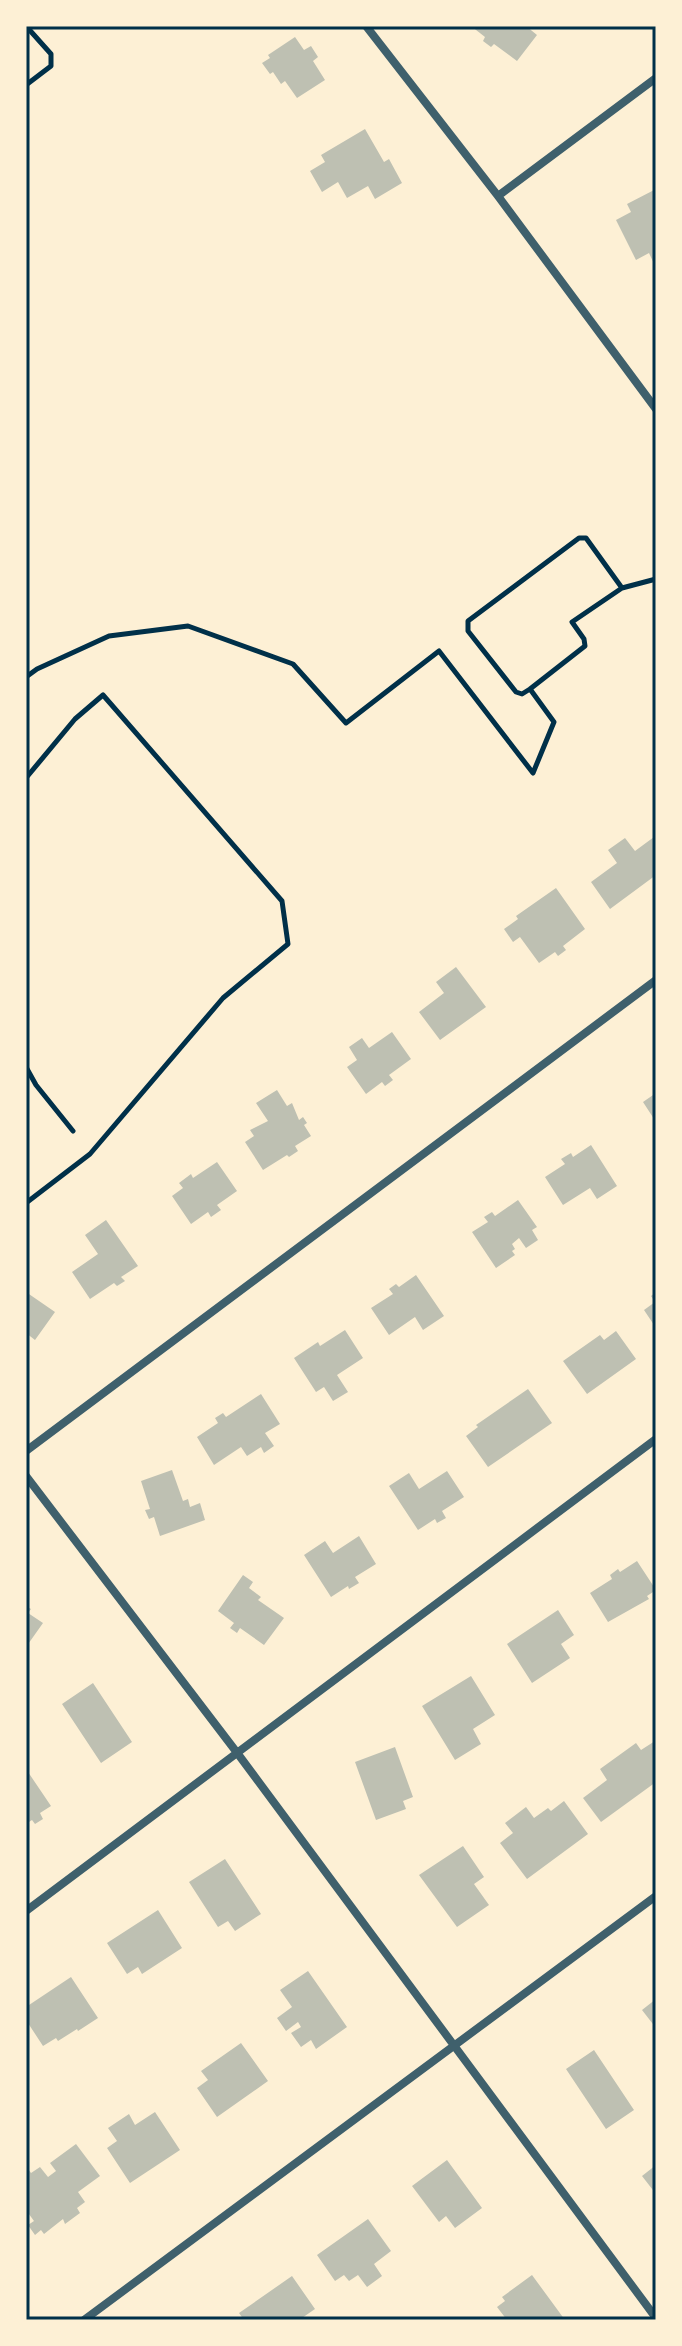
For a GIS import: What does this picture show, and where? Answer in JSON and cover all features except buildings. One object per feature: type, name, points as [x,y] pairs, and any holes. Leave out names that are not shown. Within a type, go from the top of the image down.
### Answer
[{"type":"street","points":[[366,26],[498,196],[656,409]]},
{"type":"street","points":[[498,196],[656,78]]},
{"type":"street","points":[[26,1451],[656,980]]},
{"type":"street","points":[[26,1911],[656,1439]]},
{"type":"street","points":[[26,1476],[238,1754],[656,2318]]},
{"type":"street","points":[[84,2320],[656,1896]]},
{"type":"path","points":[[26,26],[51,54],[51,66],[26,85]]},
{"type":"path","points":[[622,588],[586,538],[579,538],[468,621],[468,631],[516,692],[522,694],[585,646],[584,639],[572,622],[622,588],[656,579]]},
{"type":"path","points":[[26,677],[109,636],[188,626],[293,664],[346,723],[439,651],[533,773],[554,722],[530,689]]},
{"type":"path","points":[[26,778],[75,719],[103,695],[282,901],[288,944],[223,998],[90,1154],[26,1203]]},
{"type":"path","points":[[26,1067],[36,1085],[73,1131]]}]
